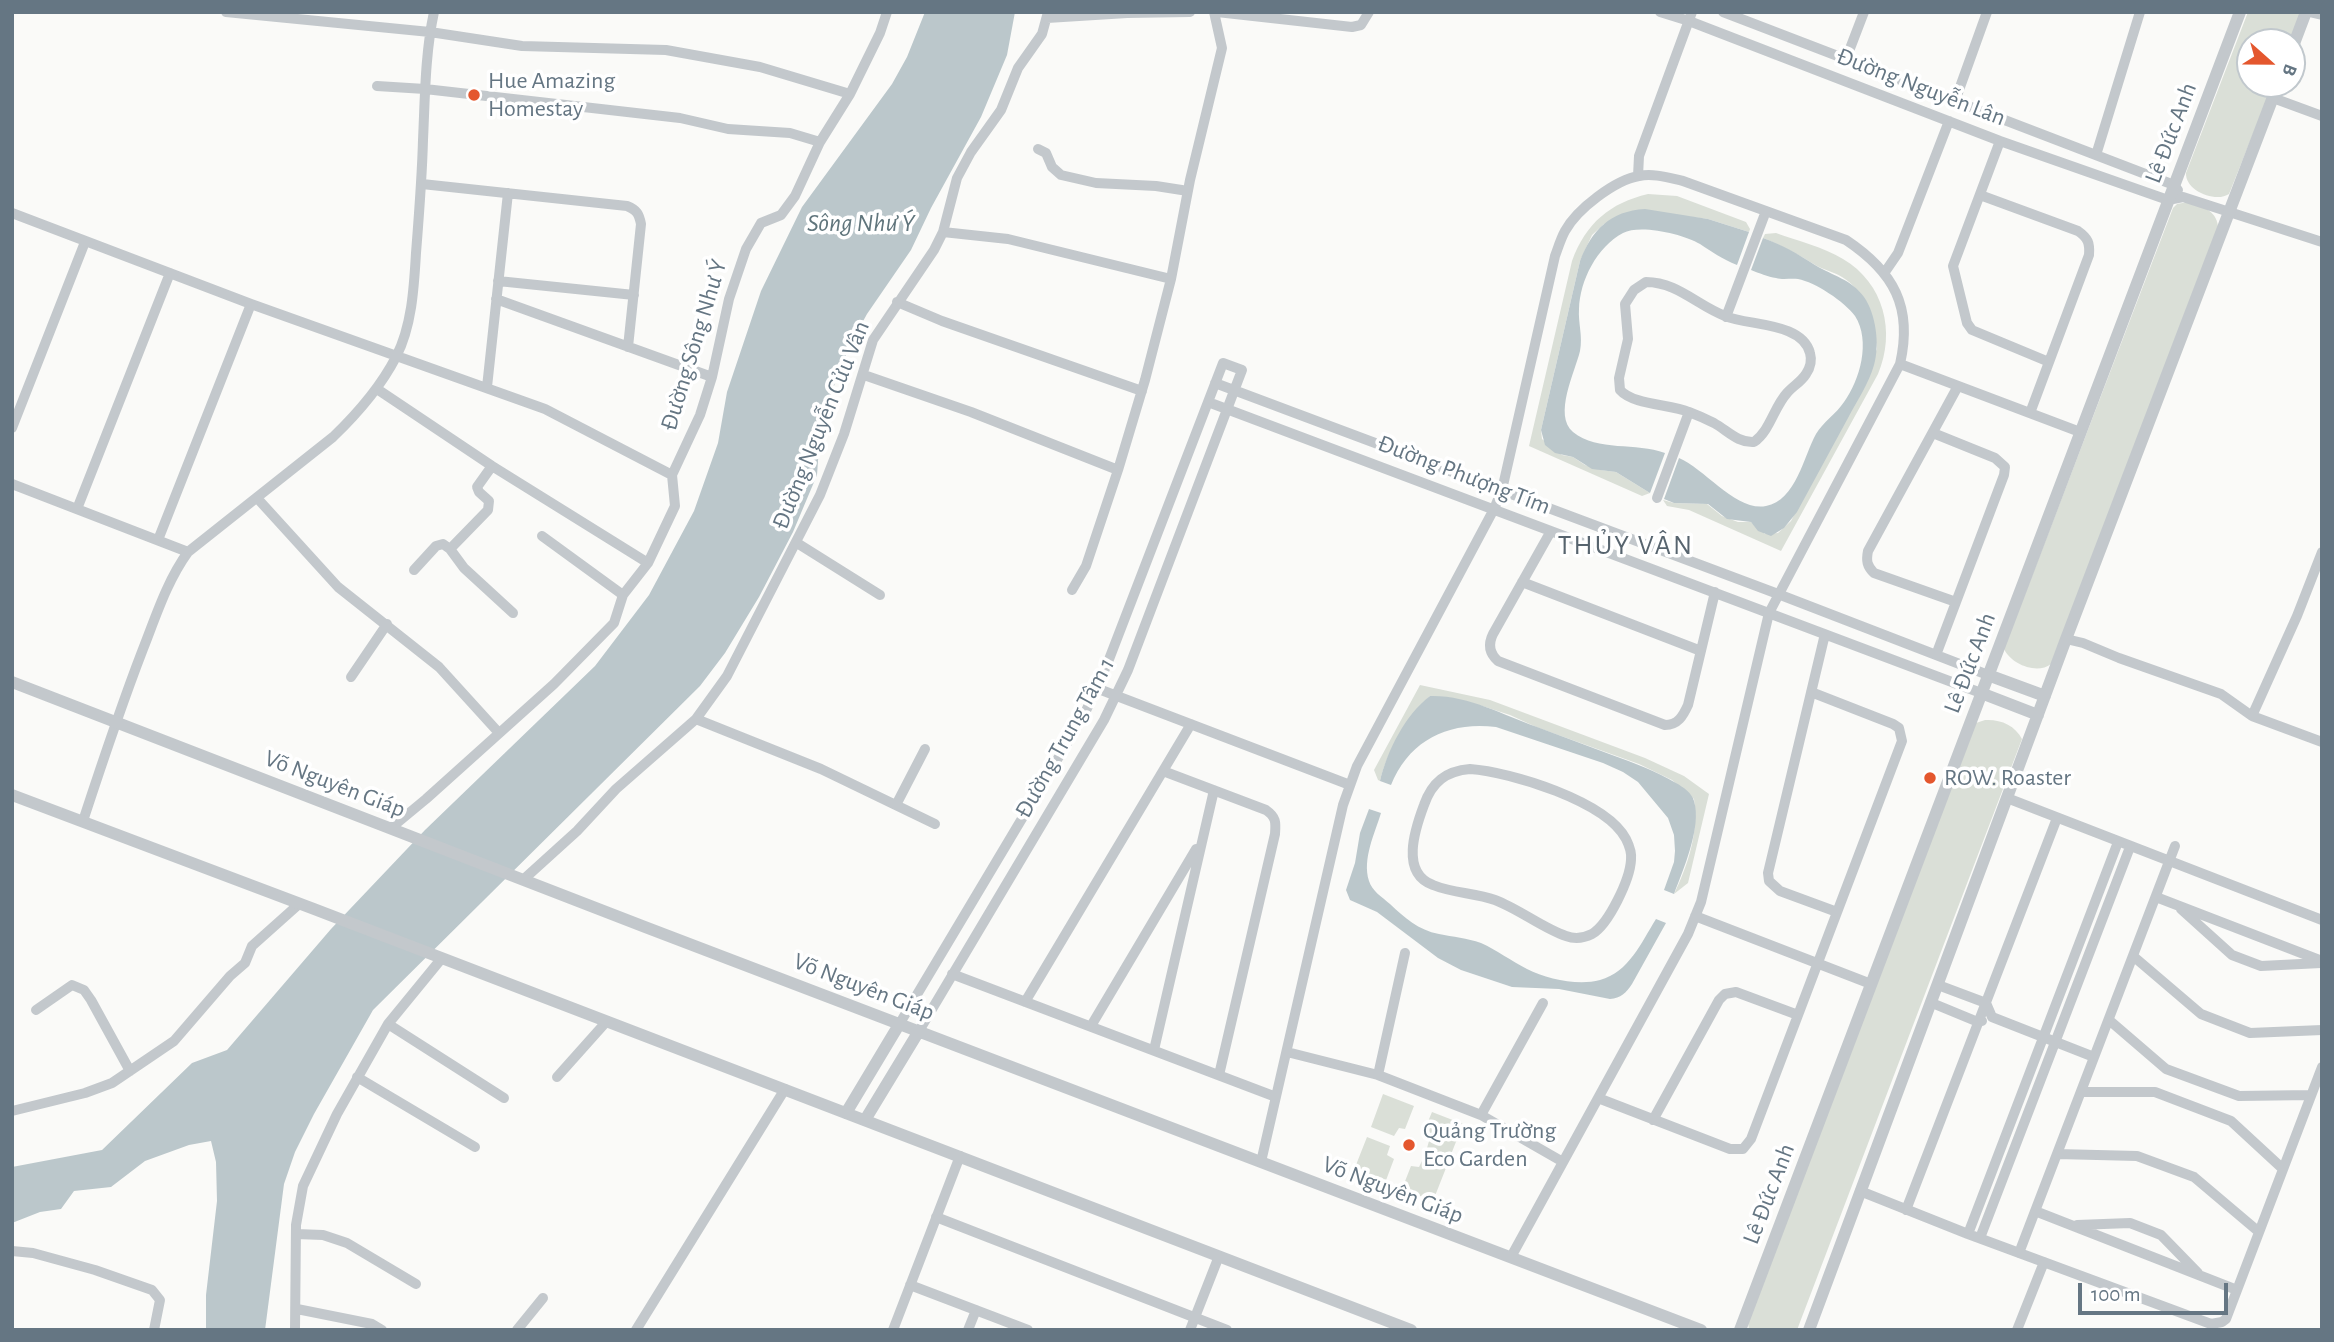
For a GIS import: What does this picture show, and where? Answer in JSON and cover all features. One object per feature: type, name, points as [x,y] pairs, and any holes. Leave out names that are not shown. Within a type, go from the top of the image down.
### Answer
[{"type":"street","points":[[226,12],[430,32],[522,46],[666,50],[760,67],[850,94]]},
{"type":"street","points":[[83,821],[116,721],[161,602],[178,566],[188,552],[333,437],[355,416],[397,356],[406,332],[414,289],[422,184],[425,89],[434,12]]},
{"type":"street","name":"Đường Sông Như Ý","points":[[396,830],[426,799],[554,684],[614,623],[623,595],[648,563],[675,506],[672,475],[700,415],[712,377],[729,299],[746,249],[761,223],[781,215],[795,196],[820,142],[850,94],[880,33],[887,12]]},
{"type":"street","points":[[1048,15],[1190,12]]},
{"type":"street","points":[[1072,590],[1086,566],[1118,470],[1171,279],[1188,191],[1222,48],[1215,12],[1352,27],[1361,25],[1369,12]]},
{"type":"street","name":"Đường Nguyễn Lân","points":[[1660,12],[1690,17],[2000,141],[2168,200]]},
{"type":"street","name":"Đường Nguyễn Lân","points":[[1723,12],[2174,185]]},
{"type":"street","points":[[1846,59],[1864,12]]},
{"type":"street","points":[[1955,101],[1987,12]]},
{"type":"street","points":[[2096,155],[2140,12]]},
{"type":"street","name":"Lê Đức Anh","points":[[1740,1330],[2240,12]]},
{"type":"street","points":[[2308,12],[2322,15]]},
{"type":"street","name":"Đường Nguyễn Cửu Vân","points":[[519,878],[577,831],[616,789],[696,719],[727,676],[820,495],[864,375],[873,340],[934,250],[943,232],[957,178],[971,152],[1001,110],[1017,68],[1042,34],[1048,15]]},
{"type":"street","points":[[1638,176],[1639,156],[1690,17]]},
{"type":"street","points":[[377,86],[680,118],[728,129],[790,133],[820,142]]},
{"type":"street","points":[[1809,1330],[2066,639],[2273,99],[2322,116]]},
{"type":"street","points":[[1885,272],[1898,253],[1949,121]]},
{"type":"street","points":[[2000,141],[1953,266],[1967,323],[1972,330],[2049,362]]},
{"type":"street","points":[[1038,149],[1046,153],[1052,167],[1061,174],[1096,183],[1156,186],[1188,191]]},
{"type":"street","points":[[1261,1162],[1343,805],[1357,766],[1502,491],[1555,256],[1566,229],[1584,208],[1600,195],[1638,176],[1660,176],[1683,181],[1846,240],[1868,255],[1885,272],[1898,297],[1904,319],[1905,343],[1900,364],[1769,613],[1701,902],[1688,934],[1511,1257]]},
{"type":"street","points":[[422,184],[634,208],[639,214],[641,224],[628,347]]},
{"type":"street","points":[[2174,185],[2183,197]]},
{"type":"street","points":[[486,387],[508,193]]},
{"type":"street","points":[[1980,195],[2078,231],[2085,235],[2090,243],[2089,255],[2030,413]]},
{"type":"street","points":[[2168,200],[2183,197],[2322,242]]},
{"type":"street","points":[[1726,317],[1766,211]]},
{"type":"street","points":[[12,214],[251,304],[545,409],[672,475]]},
{"type":"street","points":[[943,232],[1008,239],[1171,279]]},
{"type":"street","points":[[12,428],[85,242]]},
{"type":"street","points":[[77,509],[170,272]]},
{"type":"street","points":[[498,281],[634,295]]},
{"type":"street","points":[[1646,282],[1677,289],[1726,317],[1774,327],[1799,337],[1810,350],[1810,368],[1781,400],[1760,438],[1754,442],[1742,441],[1716,424],[1689,412],[1631,398],[1620,390],[1619,378],[1628,339],[1625,304],[1634,290],[1646,282]]},
{"type":"street","points":[[496,299],[712,377]]},
{"type":"street","points":[[897,302],[942,321],[1142,391]]},
{"type":"street","points":[[158,540],[251,304]]},
{"type":"street","name":"Đường Trung Tâm 1","points":[[900,1023],[1085,713],[1223,363],[1242,370],[1116,696],[919,1031]]},
{"type":"street","points":[[1900,364],[2080,432]]},
{"type":"street","points":[[864,375],[971,412],[1118,470]]},
{"type":"street","name":"Đường Phượng Tím","points":[[1215,383],[1988,675]]},
{"type":"street","points":[[1956,602],[1874,573],[1866,560],[1868,551],[1958,386]]},
{"type":"street","points":[[376,389],[492,466],[648,563]]},
{"type":"street","name":"Đường Phượng Tím","points":[[1208,402],[1981,693]]},
{"type":"street","points":[[1657,498],[1689,412]]},
{"type":"street","points":[[1933,433],[1995,458],[2005,467],[1936,655]]},
{"type":"street","points":[[450,549],[488,510],[489,501],[477,487],[492,466]]},
{"type":"street","points":[[12,484],[188,552]]},
{"type":"street","points":[[257,498],[338,587],[439,667],[499,733]]},
{"type":"street","points":[[1551,531],[1489,642],[1493,656],[1665,725],[1672,725],[1684,713],[1715,592]]},
{"type":"street","points":[[542,536],[623,595]]},
{"type":"street","points":[[414,570],[440,543],[450,549],[464,568],[513,613]]},
{"type":"street","points":[[797,543],[880,595]]},
{"type":"street","points":[[2252,716],[2297,616],[2322,552]]},
{"type":"street","points":[[1522,582],[1701,650]]},
{"type":"street","points":[[351,677],[387,624]]},
{"type":"street","points":[[1825,634],[1768,873],[1769,881],[1780,891],[1837,912]]},
{"type":"street","points":[[2066,639],[2221,694],[2252,716],[2322,742]]},
{"type":"street","points":[[1988,675],[2045,696]]},
{"type":"street","name":"Võ Nguyên Giáp","points":[[12,682],[1701,1330]]},
{"type":"street","points":[[1096,688],[1350,785]]},
{"type":"street","points":[[1598,1098],[1730,1149],[1743,1149],[1751,1139],[1902,741],[1899,728],[1893,724],[1811,692]]},
{"type":"street","points":[[1981,693],[2038,715]]},
{"type":"street","points":[[696,719],[821,769],[935,824]]},
{"type":"street","points":[[1025,1002],[1191,724]]},
{"type":"street","points":[[896,805],[925,749]]},
{"type":"street","points":[[1470,769],[1515,776],[1577,801],[1599,812],[1626,838],[1631,858],[1620,894],[1598,929],[1591,934],[1573,938],[1564,936],[1496,900],[1433,886],[1419,876],[1413,861],[1414,842],[1423,806],[1438,779],[1458,770],[1470,769]]},
{"type":"street","points":[[1163,771],[1266,810],[1273,815],[1276,822],[1219,1075]]},
{"type":"street","points":[[1154,1050],[1214,790]]},
{"type":"street","points":[[12,796],[440,957],[1411,1330]]},
{"type":"street","points":[[2007,798],[2322,920]]},
{"type":"street","points":[[1906,1210],[2057,818]]},
{"type":"street","points":[[1091,1027],[1202,840]]},
{"type":"street","points":[[1968,1234],[2118,842]]},
{"type":"street","points":[[2019,1253],[2175,846]]},
{"type":"street","points":[[1980,1238],[2130,847]]},
{"type":"street","points":[[2155,897],[2322,962]]},
{"type":"street","points":[[12,1111],[86,1093],[112,1083],[174,1041],[230,976],[246,963],[252,946],[299,904]]},
{"type":"street","points":[[2178,905],[2232,956],[2261,966],[2322,962]]},
{"type":"street","points":[[1695,916],[1871,984]]},
{"type":"street","points":[[1378,1075],[1405,953]]},
{"type":"street","points":[[2133,956],[2201,1014],[2249,1032],[2322,1030]]},
{"type":"street","points":[[295,1330],[296,1234],[303,1186],[337,1114],[388,1024],[440,957]]},
{"type":"street","points":[[952,974],[1276,1097]]},
{"type":"street","points":[[36,1010],[72,985],[78,986],[91,1000],[130,1071]]},
{"type":"street","points":[[1938,985],[1986,1003],[1992,1017]]},
{"type":"street","points":[[1653,1120],[1719,1000],[1725,994],[1736,992],[1798,1015]]},
{"type":"street","points":[[1481,1115],[1543,1003]]},
{"type":"street","points":[[1932,1003],[1979,1022],[1992,1017],[2094,1057]]},
{"type":"street","points":[[2109,1020],[2166,1069],[2239,1096],[2311,1095]]},
{"type":"street","points":[[556,1077],[607,1021]]},
{"type":"street","points":[[846,1113],[900,1023]]},
{"type":"street","points":[[388,1024],[504,1098]]},
{"type":"street","points":[[865,1120],[919,1031]]},
{"type":"street","points":[[1287,1052],[1378,1075],[1481,1115],[1563,1162]]},
{"type":"street","points":[[1860,1191],[2199,1325],[2222,1322],[2226,1319],[2322,1067]]},
{"type":"street","points":[[357,1077],[475,1147]]},
{"type":"street","points":[[636,1330],[785,1089]]},
{"type":"street","points":[[2081,1092],[2154,1092],[2218,1116],[2231,1121],[2283,1169]]},
{"type":"street","points":[[2057,1154],[2137,1156],[2171,1168],[2194,1177],[2259,1232]]},
{"type":"street","points":[[893,1330],[960,1156]]},
{"type":"street","points":[[2035,1211],[2237,1290]]},
{"type":"street","points":[[936,1217],[1223,1329]]},
{"type":"street","points":[[2071,1225],[2130,1223],[2161,1236],[2201,1276]]},
{"type":"street","points":[[296,1234],[323,1235],[347,1243],[416,1284]]},
{"type":"street","points":[[12,1251],[94,1270],[152,1290],[160,1300],[154,1330]]},
{"type":"street","points":[[1190,1330],[1219,1256]]},
{"type":"street","points":[[2017,1330],[2044,1262]]},
{"type":"street","points":[[910,1285],[1028,1330]]},
{"type":"street","points":[[517,1330],[542,1298]]},
{"type":"street","points":[[297,1309],[372,1324],[382,1330]]},
{"type":"street","points":[[968,1330],[976,1310]]},
{"type":"shaded area","points":[[2248,12],[2301,12],[2295,28],[2242,28]]},
{"type":"shaded area","points":[[2236,43],[2236,98],[2267,98],[2229,194],[2217,197],[2202,194],[2190,185],[2186,173]]},
{"type":"shaded area","points":[[1648,194],[1677,196],[1746,222],[1750,229],[1749,232],[1708,219],[1668,214],[1604,224],[1592,235],[1580,261],[1541,430],[1542,439],[1562,455],[1573,457],[1585,465],[1616,472],[1650,493],[1642,496],[1529,446],[1572,261],[1578,248],[1592,225],[1611,209]]},
{"type":"shaded area","points":[[2188,202],[2211,212],[2218,226],[2051,664],[2039,668],[2025,666],[2012,659],[2004,649],[2173,208],[2177,204]]},
{"type":"shaded area","points":[[1776,233],[1827,251],[1857,269],[1877,295],[1886,325],[1886,342],[1878,374],[1781,551],[1689,510],[1667,506],[1663,500],[1707,504],[1722,516],[1738,522],[1751,522],[1765,534],[1778,533],[1791,521],[1877,349],[1868,309],[1858,291],[1839,275],[1763,238],[1765,234]]},
{"type":"shaded area","points":[[1420,685],[1490,700],[1645,758],[1684,776],[1709,794],[1688,883],[1674,894],[1684,872],[1694,836],[1694,799],[1672,780],[1639,764],[1510,715],[1479,705],[1430,696],[1399,735],[1380,781],[1378,780],[1374,770]]},
{"type":"shaded area","points":[[1985,720],[2006,724],[2022,739],[1797,1330],[1749,1330],[1748,1323],[1976,723]]},
{"type":"shaded area","points":[[1383,1094],[1414,1106],[1405,1129],[1399,1128],[1394,1136],[1371,1127]]},
{"type":"shaded area","points":[[1432,1112],[1463,1124],[1450,1157],[1427,1148],[1429,1141],[1422,1136]]},
{"type":"shaded area","points":[[1367,1137],[1390,1146],[1387,1155],[1394,1159],[1385,1183],[1354,1170]]},
{"type":"shaded area","points":[[1423,1159],[1446,1168],[1433,1201],[1402,1189],[1411,1166],[1419,1167]]},
{"type":"water","name":"Sông Như Ý","points":[[925,12],[1015,12],[1007,55],[981,117],[911,250],[867,314],[850,345],[821,419],[817,475],[793,532],[759,597],[725,653],[700,686],[373,1010],[314,1114],[295,1152],[284,1184],[265,1330],[206,1330],[206,1295],[217,1201],[216,1162],[211,1141],[189,1145],[145,1161],[111,1187],[74,1191],[61,1209],[40,1212],[12,1223],[12,1167],[102,1150],[192,1063],[227,1050],[331,929],[425,830],[595,666],[649,595],[694,511],[718,443],[727,392],[761,291],[802,207],[892,84],[907,57]]},
{"type":"water","points":[[1645,209],[1708,219],[1749,232],[1737,265],[1683,237],[1662,231],[1630,230],[1605,247],[1587,276],[1580,298],[1580,351],[1565,404],[1567,424],[1573,432],[1594,442],[1665,453],[1650,493],[1616,472],[1592,469],[1573,457],[1555,453],[1545,445],[1541,430],[1580,261],[1585,250],[1597,231],[1612,218]]},
{"type":"water","points":[[1763,238],[1841,278],[1859,291],[1868,304],[1877,339],[1874,365],[1862,392],[1797,512],[1784,528],[1771,536],[1758,531],[1751,522],[1727,519],[1708,504],[1674,503],[1664,499],[1679,458],[1744,503],[1766,506],[1776,502],[1792,487],[1816,434],[1841,406],[1855,383],[1863,348],[1860,326],[1855,316],[1837,299],[1813,284],[1798,279],[1781,279],[1751,270]]},
{"type":"water","points":[[1430,696],[1458,699],[1485,707],[1645,768],[1684,788],[1694,801],[1696,823],[1674,894],[1664,890],[1675,851],[1674,835],[1668,818],[1638,782],[1603,763],[1496,727],[1462,727],[1433,737],[1420,745],[1408,756],[1391,785],[1380,781],[1398,734]]},
{"type":"water","points":[[1369,809],[1381,813],[1367,864],[1369,881],[1378,894],[1418,926],[1431,932],[1481,943],[1535,973],[1573,982],[1600,980],[1627,964],[1656,919],[1666,923],[1628,990],[1623,995],[1610,999],[1559,989],[1512,987],[1461,970],[1438,958],[1377,912],[1350,900],[1346,890],[1355,863],[1360,833]]},
{"type":"place","name":"Hue Amazing Homestay","points":[[474,95]]},
{"type":"place","name":"ROW. Roaster","points":[[1930,778]]},
{"type":"place","name":"Quảng Trường Eco Garden","points":[[1409,1145]]},
{"type":"district","name":"THỦY VÂN","points":[[1626,546]]}]
